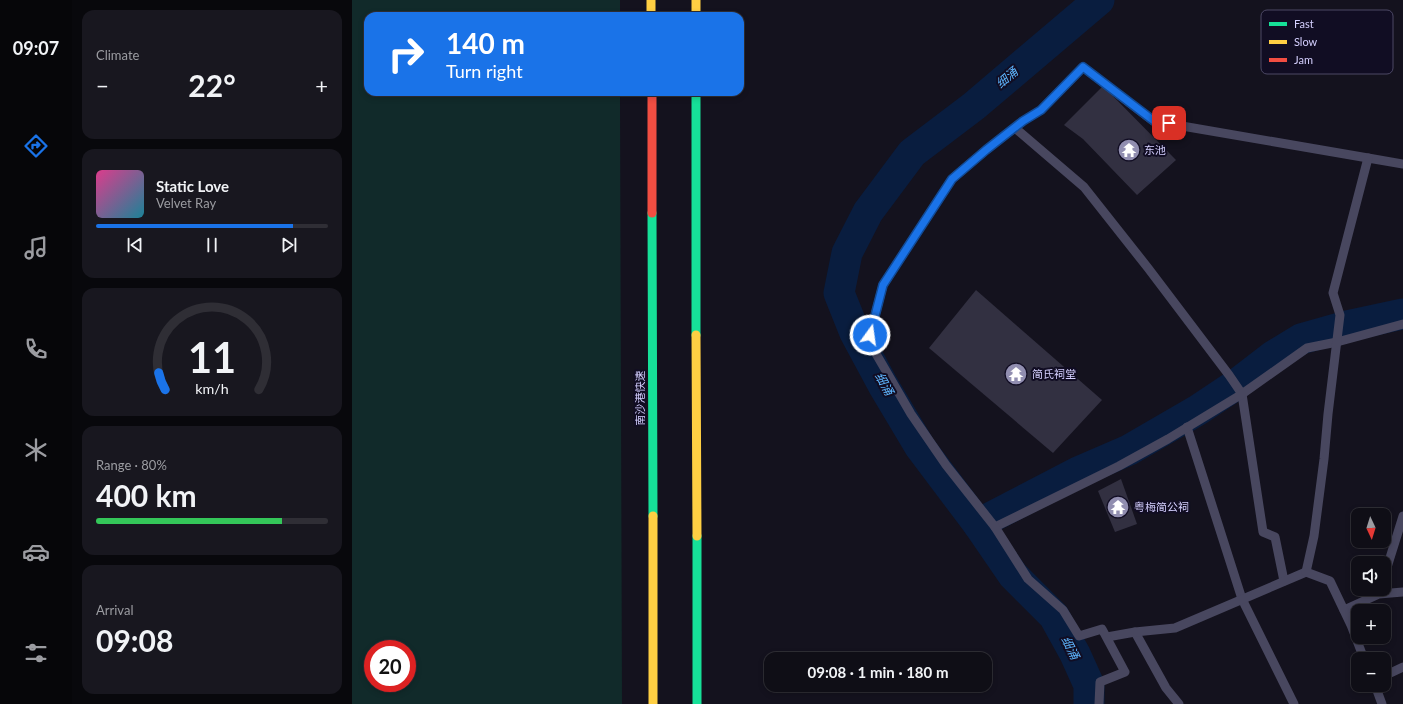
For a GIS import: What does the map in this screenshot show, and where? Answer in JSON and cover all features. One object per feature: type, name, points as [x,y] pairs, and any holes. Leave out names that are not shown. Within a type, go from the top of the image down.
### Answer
[{"type":"highway","points":[[651,0],[651,12]]},
{"type":"highway","points":[[696,0],[696,12]]},
{"type":"highway","name":"南沙港快速","points":[[652,96],[653,704]]},
{"type":"highway","points":[[696,96],[697,704]]},
{"type":"lane","points":[[1099,704],[1100,682],[1125,672],[1102,629],[1079,636],[1062,610],[1028,579],[995,527],[946,465],[911,414],[875,352],[870,335],[883,285],[952,179],[986,150],[1041,110],[1083,67],[1154,121],[1403,164]]},
{"type":"lane","points":[[1015,128],[1084,187],[1242,394],[1263,532],[1275,537],[1284,581]]},
{"type":"lane","points":[[1306,572],[1314,536],[1340,315],[1333,293],[1368,158]]},
{"type":"lane","points":[[995,527],[1119,466],[1187,427],[1242,394],[1307,348],[1337,342],[1403,324]]},
{"type":"lane","points":[[1187,427],[1242,600],[1294,704]]},
{"type":"lane","points":[[1391,556],[1403,516]]},
{"type":"lane","points":[[1107,637],[1135,632],[1175,628],[1306,572],[1330,581],[1361,652]]},
{"type":"lane","points":[[1391,592],[1403,592]]},
{"type":"lane","points":[[1344,610],[1370,596]]},
{"type":"lane","points":[[1135,632],[1166,688],[1179,704]]},
{"type":"lane","points":[[1391,673],[1403,667]]},
{"type":"lane","points":[[1378,692],[1382,704]]},
{"type":"green space","points":[[352,0],[620,0],[620,12],[364,12],[364,96],[620,96],[622,704],[352,704]]},
{"type":"building","name":"东池","points":[[1103,86],[1176,160],[1137,195],[1083,139],[1064,125]]},
{"type":"building","name":"简氏祠堂","points":[[976,290],[1102,400],[1053,453],[929,348]]},
{"type":"building","name":"粤梅简公祠","points":[[1121,479],[1137,524],[1115,532],[1098,491]]},
{"type":"waterway","name":"细涌","points":[[1089,704],[1089,685],[1075,654],[1054,616],[1013,575],[978,524],[920,447],[883,385],[855,333],[839,293],[847,253],[868,212],[912,153],[974,106],[1099,0]]},
{"type":"waterway","points":[[978,524],[1078,472],[1129,450],[1198,410],[1234,386],[1273,356],[1301,339],[1347,326],[1403,314]]},
{"type":"traffic: fast","points":[[696,96],[696,335]]},
{"type":"traffic: fast","points":[[652,213],[653,516]]},
{"type":"traffic: fast","points":[[697,536],[697,704]]},
{"type":"traffic: slow","points":[[651,0],[651,12]]},
{"type":"traffic: slow","points":[[696,0],[696,12]]},
{"type":"traffic: slow","points":[[696,335],[697,536]]},
{"type":"traffic: slow","points":[[653,516],[653,704]]},
{"type":"traffic: jam","points":[[652,96],[652,213]]},
{"type":"place","name":"东池","points":[[1129,150]]},
{"type":"place","name":"简氏祠堂","points":[[1016,374]]},
{"type":"place","name":"粤梅简公祠","points":[[1118,507]]},
{"type":"route","points":[[870,335],[883,285],[952,179],[1023,121],[1041,110],[1083,67],[1154,121],[1169,123]]}]
